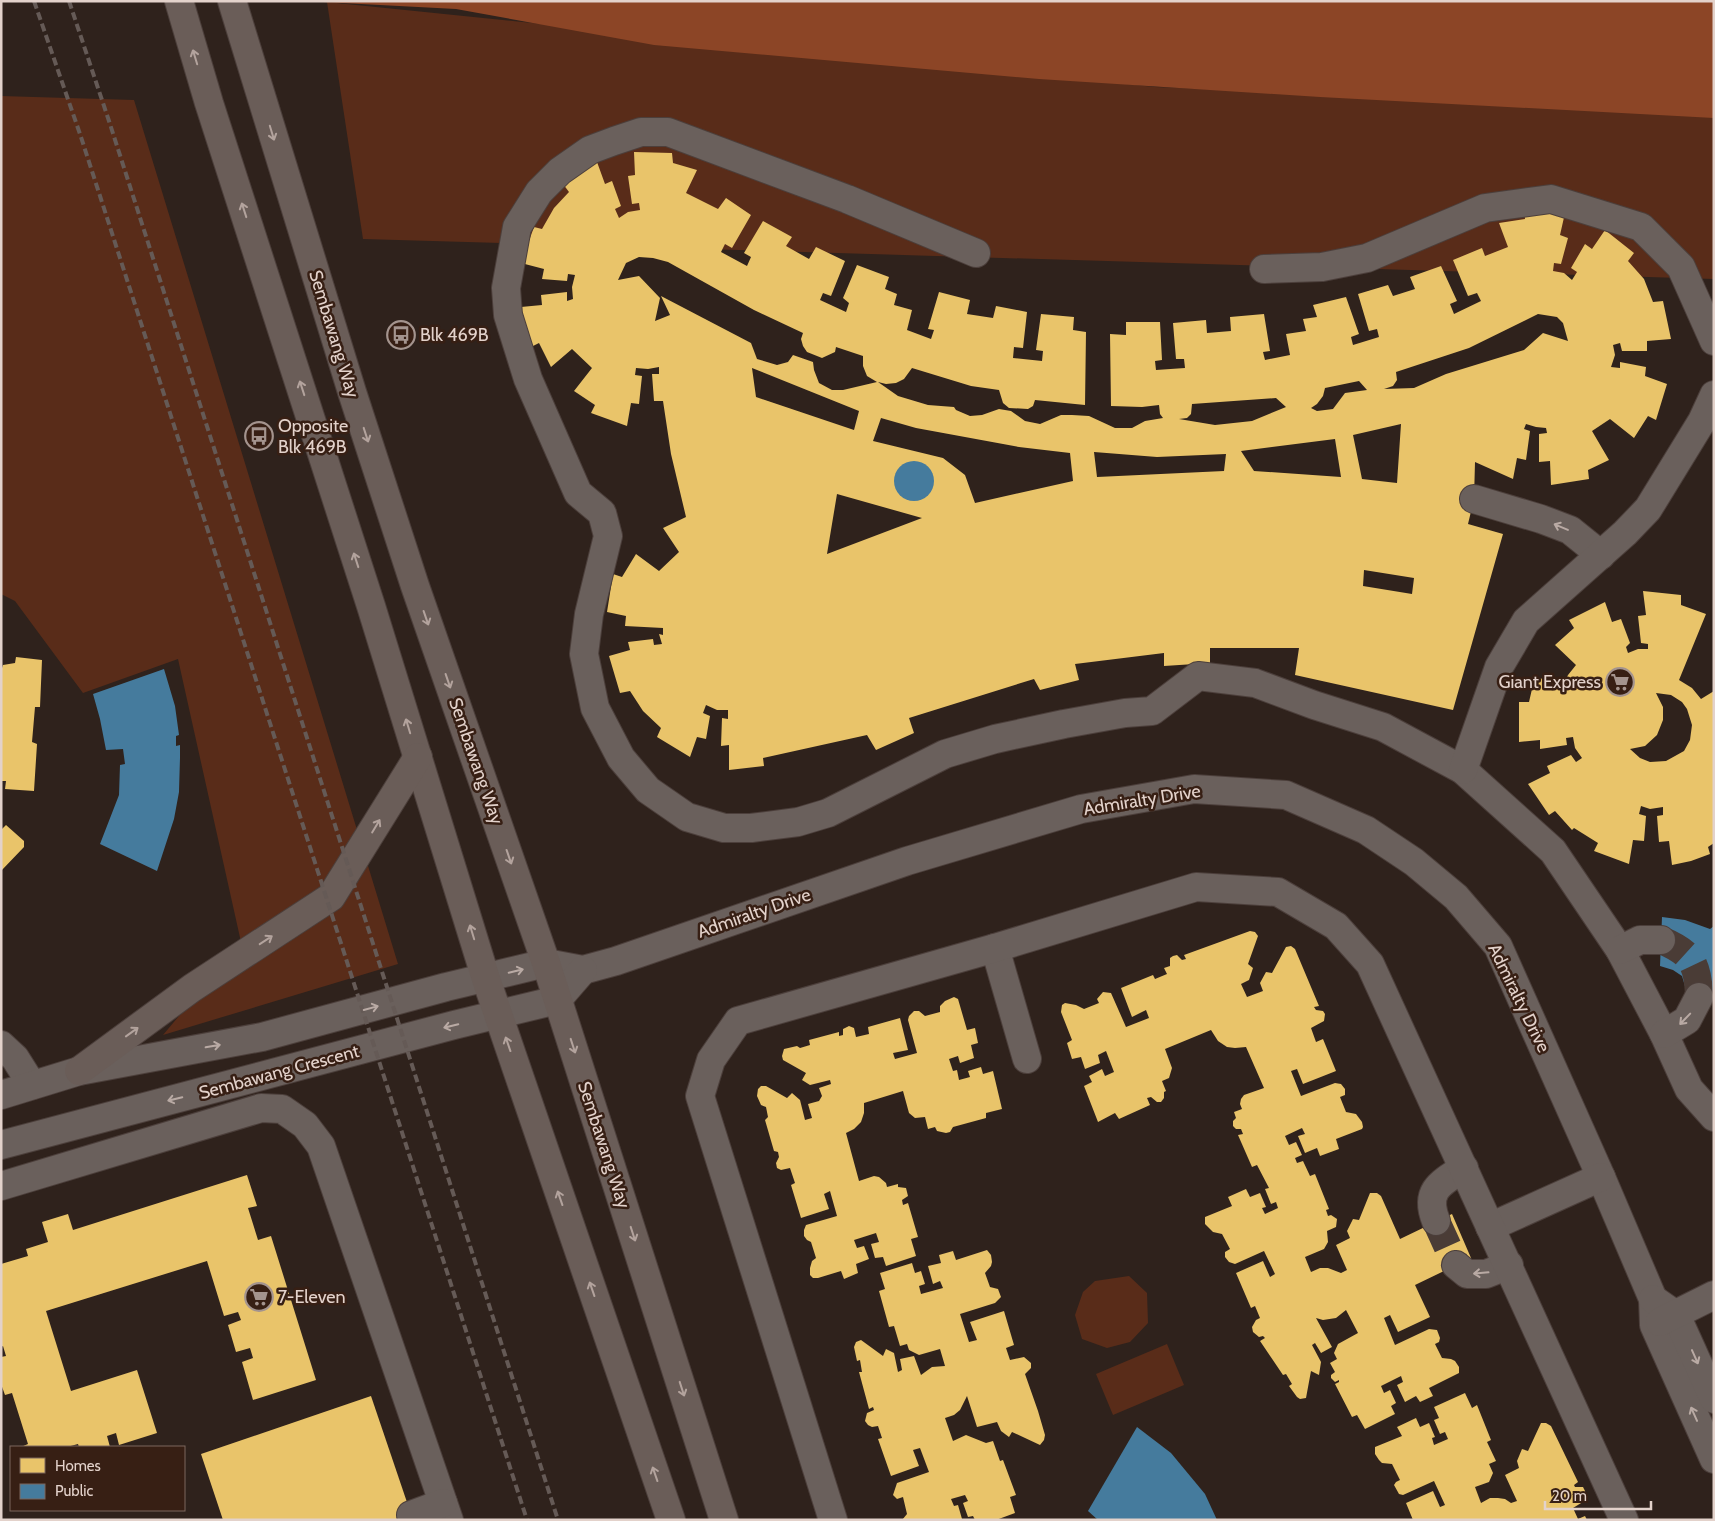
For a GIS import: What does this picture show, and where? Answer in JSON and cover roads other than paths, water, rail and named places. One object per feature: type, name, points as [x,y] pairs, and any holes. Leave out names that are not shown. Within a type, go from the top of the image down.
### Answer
[{"type":"main road","points":[[179,1],[362,578],[486,979],[671,1520]]},
{"type":"main road","name":"Sembawang Way","points":[[232,1],[349,383],[415,586],[546,963],[724,1520]]},
{"type":"main road","points":[[79,1071],[192,988],[331,897],[418,757]]},
{"type":"street","points":[[976,253],[847,199],[668,132],[641,132],[590,150],[560,171],[538,192],[518,227],[506,288],[508,315],[528,379],[578,493],[602,513],[608,536],[589,614],[584,654],[595,708],[621,758],[648,790],[687,817],[724,828],[751,828],[798,822],[828,813],[945,754],[995,739],[1064,724],[1125,713],[1152,711],[1198,676],[1255,683],[1314,705],[1383,727],[1463,770],[1554,851],[1620,950],[1664,1034],[1689,1089],[1714,1117]]},
{"type":"street","points":[[1264,269],[1322,267],[1368,258],[1486,208],[1551,199],[1641,227],[1681,267],[1714,341]]},
{"type":"street","points":[[1463,770],[1498,667],[1526,621],[1648,509],[1702,421],[1714,395]]},
{"type":"street","points":[[1474,499],[1542,518],[1570,530],[1600,555]]},
{"type":"street","name":"Admiralty Drive","points":[[546,963],[583,970],[616,961],[906,861],[1081,809],[1194,789],[1286,795],[1366,830],[1414,862],[1456,897],[1498,946],[1661,1313],[1714,1459]]},
{"type":"street","points":[[833,1520],[700,1096],[711,1060],[738,1021],[995,948],[1196,888],[1278,892],[1336,926],[1370,964],[1624,1520]]},
{"type":"street","points":[[1620,950],[1640,940],[1661,940]]},
{"type":"street","points":[[995,948],[1027,1059]]},
{"type":"street","points":[[1,1094],[79,1071],[262,1037],[446,987],[486,979],[546,963]]},
{"type":"street","points":[[557,1000],[583,970]]},
{"type":"street","points":[[1664,1034],[1687,1020],[1699,997]]},
{"type":"street","name":"Sembawang Crescent","points":[[1,1145],[557,1000]]},
{"type":"street","points":[[1,1046],[15,1058],[32,1085]]},
{"type":"street","points":[[1,1186],[261,1108],[282,1109],[305,1125],[321,1146],[446,1512],[411,1515]]},
{"type":"street","points":[[1436,1221],[1430,1208],[1435,1189],[1449,1177],[1464,1168]]},
{"type":"street","points":[[1490,1227],[1601,1176]]},
{"type":"street","points":[[1456,1265],[1467,1274],[1486,1274],[1508,1265]]},
{"type":"street","points":[[1661,1313],[1714,1295]]},
{"type":"street","name":"Admiralty Drive","points":[[1661,1313],[1714,1399]]},
{"type":"tunnel","points":[[1661,940],[1680,950],[1691,961],[1697,976],[1699,997]]},
{"type":"tunnel","points":[[1436,1221],[1456,1265]]},
{"type":"railway","points":[[34,1],[80,134],[527,1520]]},
{"type":"railway","points":[[69,1],[558,1520]]},
{"type":"place","name":"Blk 469B","points":[[401,335]]},
{"type":"place","name":"Opposite Blk 469B","points":[[259,436]]},
{"type":"place","name":"Giant Express","points":[[1620,682]]},
{"type":"place","name":"7-Eleven","points":[[259,1297]]}]
